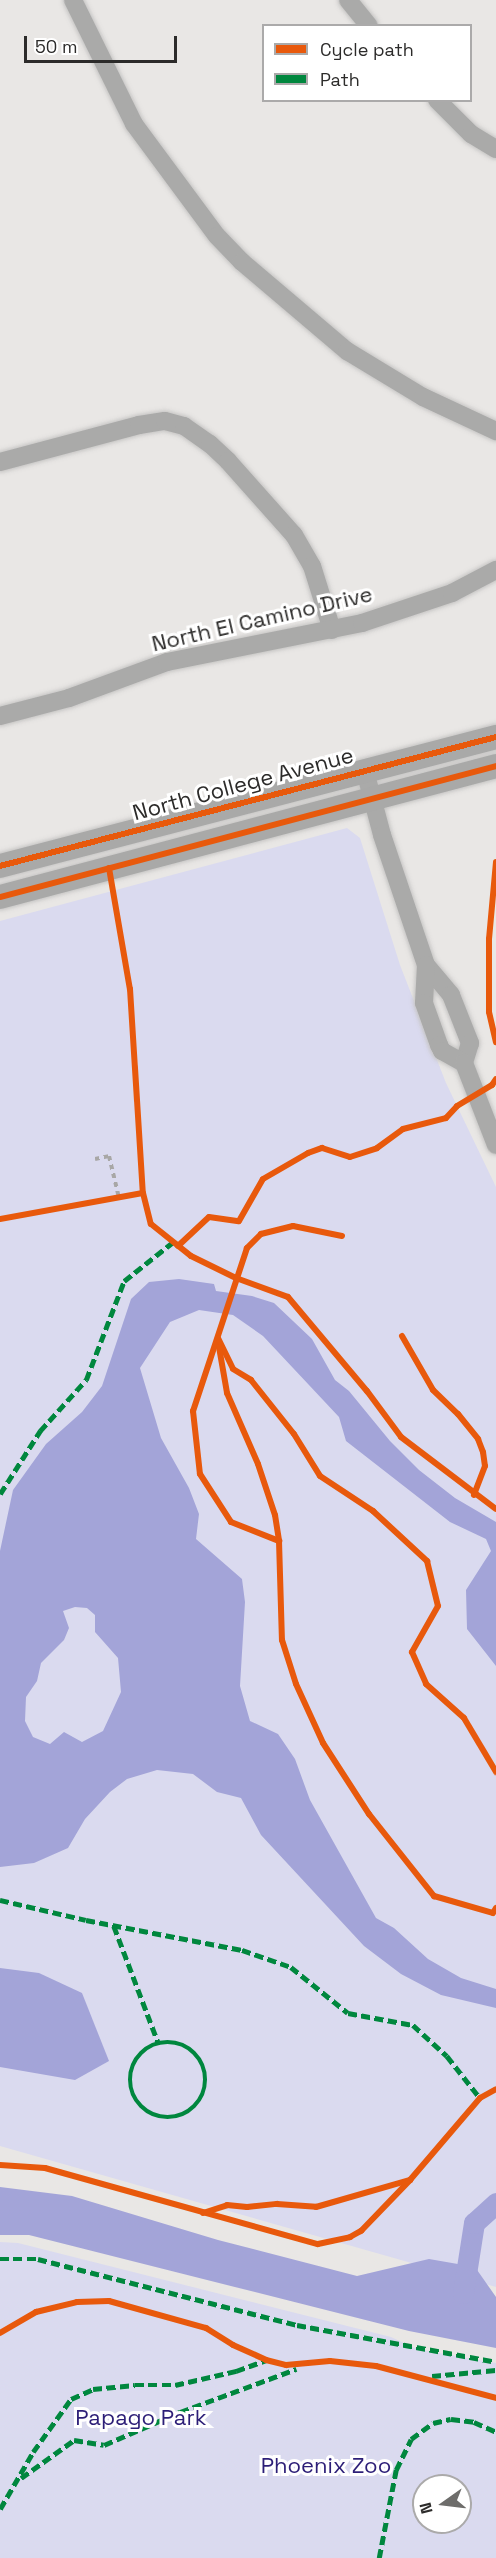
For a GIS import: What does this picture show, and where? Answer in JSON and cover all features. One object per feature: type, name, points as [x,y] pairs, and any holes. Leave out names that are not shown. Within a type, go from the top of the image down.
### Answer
[{"type":"street","points":[[73,0],[134,124],[217,236],[242,262],[347,351],[423,397],[496,431]]},
{"type":"street","points":[[348,0],[367,24]]},
{"type":"street","points":[[439,102],[471,134],[496,149]]},
{"type":"street","points":[[0,462],[139,425],[165,421],[184,426],[216,450],[294,535],[312,566],[332,630]]},
{"type":"street","name":"North El Camino Drive","points":[[0,716],[69,698],[167,662],[332,630],[410,608],[452,592],[496,570]]},
{"type":"street","name":"North College Avenue","points":[[0,866],[496,737]]},
{"type":"street","name":"North College Avenue","points":[[0,897],[496,766]]},
{"type":"street","points":[[365,771],[426,965],[424,1003],[442,1051],[464,1064]]},
{"type":"street","points":[[426,965],[451,995],[470,1043],[464,1064],[496,1145]]},
{"type":"path","points":[[95,1159],[110,1156],[119,1198]]},
{"type":"path","points":[[109,1200],[131,1196]]},
{"type":"green space","points":[[347,828],[360,838],[400,965],[446,1083],[496,1187],[496,2287],[0,2146],[0,921]]},
{"type":"green space","name":"Papago Park","points":[[0,2242],[18,2243],[391,2337],[417,2349],[496,2363],[496,2558],[0,2558]]},
{"type":"water","points":[[179,1279],[214,1284],[216,1291],[252,1296],[274,1303],[312,1339],[335,1380],[349,1391],[390,1441],[419,1470],[455,1498],[496,1522],[496,1666],[467,1629],[466,1590],[491,1551],[486,1539],[450,1522],[346,1441],[339,1417],[263,1336],[233,1315],[199,1310],[170,1322],[140,1368],[161,1438],[189,1488],[199,1514],[196,1539],[242,1579],[245,1602],[240,1686],[250,1721],[278,1734],[295,1759],[310,1800],[376,1918],[394,1928],[428,1959],[461,1978],[496,1989],[496,2008],[441,1995],[401,1974],[364,1946],[261,1835],[241,1798],[217,1792],[193,1774],[157,1770],[127,1779],[110,1792],[85,1819],[68,1848],[34,1863],[0,1867],[0,1551],[13,1490],[46,1444],[82,1412],[102,1386],[131,1299],[149,1282]],"holes":[[[75,1607],[87,1608],[95,1615],[95,1632],[118,1658],[121,1692],[103,1731],[82,1742],[64,1732],[50,1744],[33,1737],[25,1721],[26,1697],[37,1681],[41,1663],[64,1640],[69,1628],[63,1611]]]},
{"type":"water","points":[[0,1968],[39,1973],[82,1993],[109,2061],[75,2080],[0,2067]]},
{"type":"water","points":[[0,2187],[72,2196],[218,2240],[357,2276],[429,2259],[475,2267],[496,2297],[496,2348],[409,2331],[29,2235],[0,2235]]},
{"type":"waterway","points":[[463,2293],[474,2223],[496,2203]]},
{"type":"marked path","points":[[0,1494],[40,1431],[86,1380],[124,1281],[173,1242]]},
{"type":"marked path","points":[[0,1900],[86,1920],[242,1950],[291,1967],[348,2013],[413,2025],[447,2056],[480,2098]]},
{"type":"marked path","points":[[114,1926],[158,2042]]},
{"type":"marked path","points":[[176,2042],[189,2048],[200,2059],[206,2072],[206,2080],[204,2095],[189,2112],[176,2118],[160,2118],[147,2112],[132,2095],[130,2072],[136,2059],[153,2044],[176,2042]]},
{"type":"marked path","points":[[0,2259],[38,2259],[297,2325],[496,2362]]},
{"type":"marked path","points":[[0,2509],[33,2452],[71,2399],[93,2389],[135,2385],[175,2385],[236,2371],[266,2360]]},
{"type":"marked path","points":[[21,2478],[74,2440],[104,2445],[180,2412],[296,2369]]},
{"type":"marked path","points":[[432,2376],[496,2370]]},
{"type":"marked path","points":[[379,2558],[396,2470],[411,2439],[433,2423],[451,2419],[474,2422],[496,2432]]},
{"type":"cycle path","points":[[0,866],[496,737]]},
{"type":"cycle path","points":[[0,897],[496,766]]},
{"type":"cycle path","points":[[496,862],[489,939],[489,1012],[496,1042]]},
{"type":"cycle path","points":[[109,868],[130,989],[143,1193],[151,1224],[191,1256],[236,1278],[288,1297],[367,1391],[401,1437],[496,1509]]},
{"type":"cycle path","points":[[178,1246],[209,1217],[239,1221],[263,1179],[308,1153],[322,1148],[350,1157],[377,1148],[403,1129],[446,1118],[457,1106],[492,1085],[496,1079]]},
{"type":"cycle path","points":[[0,1219],[143,1193]]},
{"type":"cycle path","points":[[342,1236],[293,1226],[261,1234],[247,1248],[193,1411],[200,1474],[231,1522],[279,1541],[282,1640],[296,1684],[323,1743],[369,1814],[434,1896],[493,1913],[496,1908]]},
{"type":"cycle path","points":[[402,1336],[433,1390],[458,1414],[478,1439],[485,1466],[474,1495]]},
{"type":"cycle path","points":[[218,1338],[233,1369],[251,1380],[294,1434],[320,1476],[373,1511],[427,1561],[438,1606],[412,1652],[426,1684],[464,1718],[496,1772]]},
{"type":"cycle path","points":[[219,1347],[227,1393],[258,1464],[275,1515],[279,1541]]},
{"type":"cycle path","points":[[0,2165],[45,2168],[318,2244],[350,2237],[361,2231],[410,2180],[480,2098],[496,2089]]},
{"type":"cycle path","points":[[203,2213],[227,2205],[247,2207],[277,2204],[316,2207],[410,2180]]},
{"type":"cycle path","points":[[0,2333],[36,2312],[77,2302],[109,2301],[206,2328],[233,2345],[266,2360],[286,2365],[330,2361],[376,2366],[496,2398]]},
{"type":"park label","name":"Phoenix Zoo","points":[[326,2466]]}]
